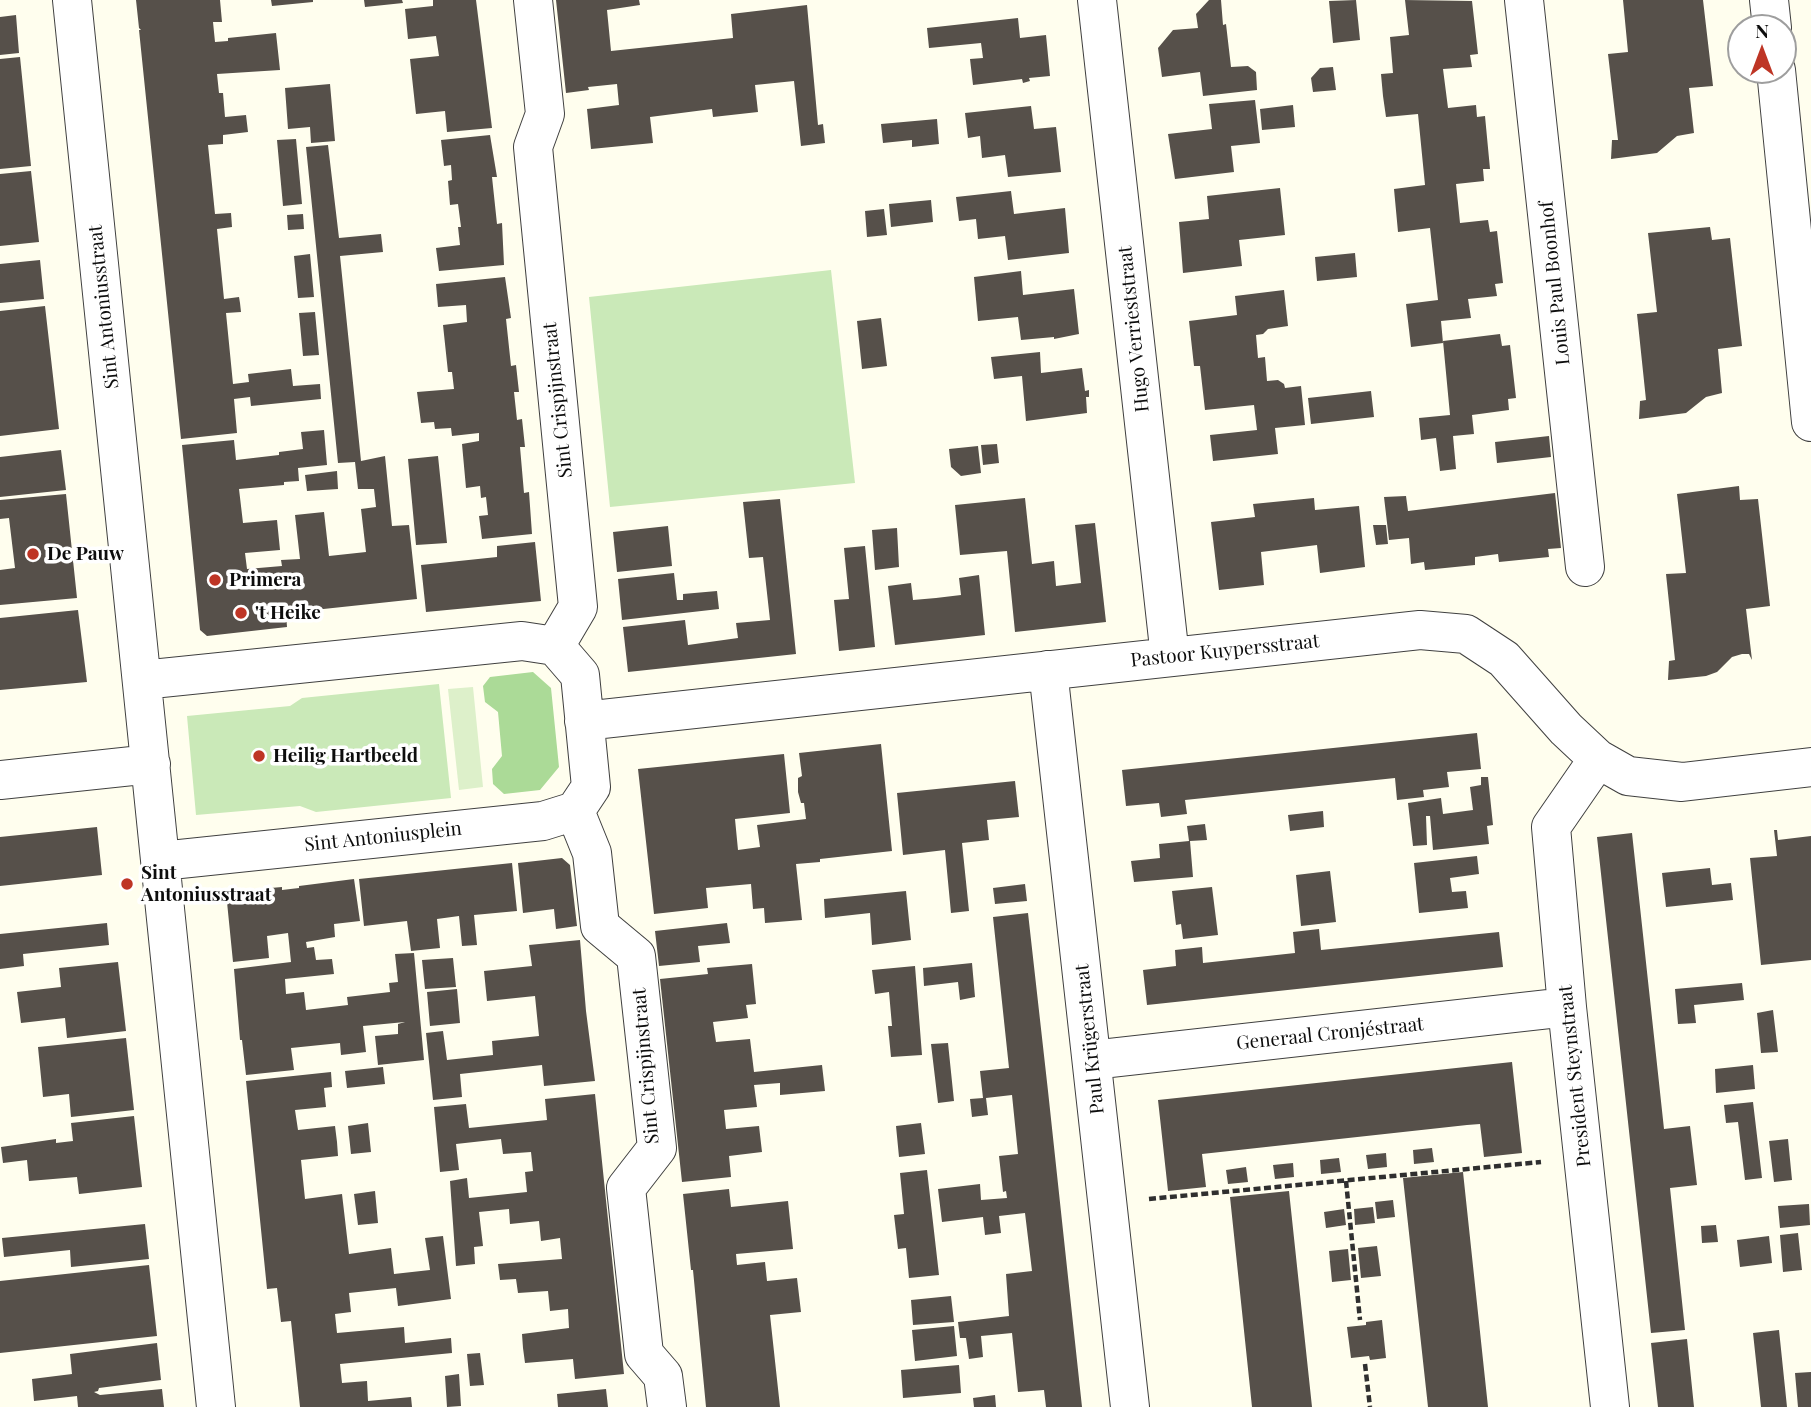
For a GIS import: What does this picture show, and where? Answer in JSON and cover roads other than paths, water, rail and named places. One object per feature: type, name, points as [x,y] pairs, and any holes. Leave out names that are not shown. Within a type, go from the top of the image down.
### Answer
[{"type":"street","name":"Sint Antoniusstraat","points":[[72,0],[216,1407]]},
{"type":"street","name":"Sint Crispijnstraat","points":[[533,0],[545,114],[533,147],[578,607],[555,646],[580,675],[584,721],[583,799],[600,926],[636,956],[657,1148],[626,1188],[644,1354],[663,1376],[667,1407]]},
{"type":"street","name":"Hugo Verrieststraat","points":[[1097,0],[1170,657]]},
{"type":"street","name":"Louis Paul Boonhof","points":[[1524,0],[1586,567]]},
{"type":"street","points":[[1778,84],[1806,317],[1811,422]]},
{"type":"street","name":"Pastoor Kuypersstraat","points":[[584,721],[1420,630],[1466,634],[1504,659],[1566,729],[1598,759],[1628,776],[1682,782],[1811,767]]},
{"type":"street","points":[[142,680],[522,640],[555,646]]},
{"type":"street","name":"Paul Krügerstraat","points":[[1048,670],[1129,1407]]},
{"type":"street","name":"President Steynstraat","points":[[1598,759],[1551,827],[1567,1007],[1611,1407]]},
{"type":"street","points":[[0,780],[151,764]]},
{"type":"street","name":"Sint Antoniusplein","points":[[161,861],[543,821],[583,799]]},
{"type":"street","name":"Generaal Cronjéstraat","points":[[1092,1060],[1567,1007]]},
{"type":"place","name":"De Pauw","points":[[33,554]]},
{"type":"place","name":"Primera","points":[[215,580]]},
{"type":"place","name":"'t Heike","points":[[241,613]]},
{"type":"place","name":"Heilig Hartbeeld","points":[[259,756]]},
{"type":"place","name":"Sint Antoniusstraat","points":[[127,884]]}]
